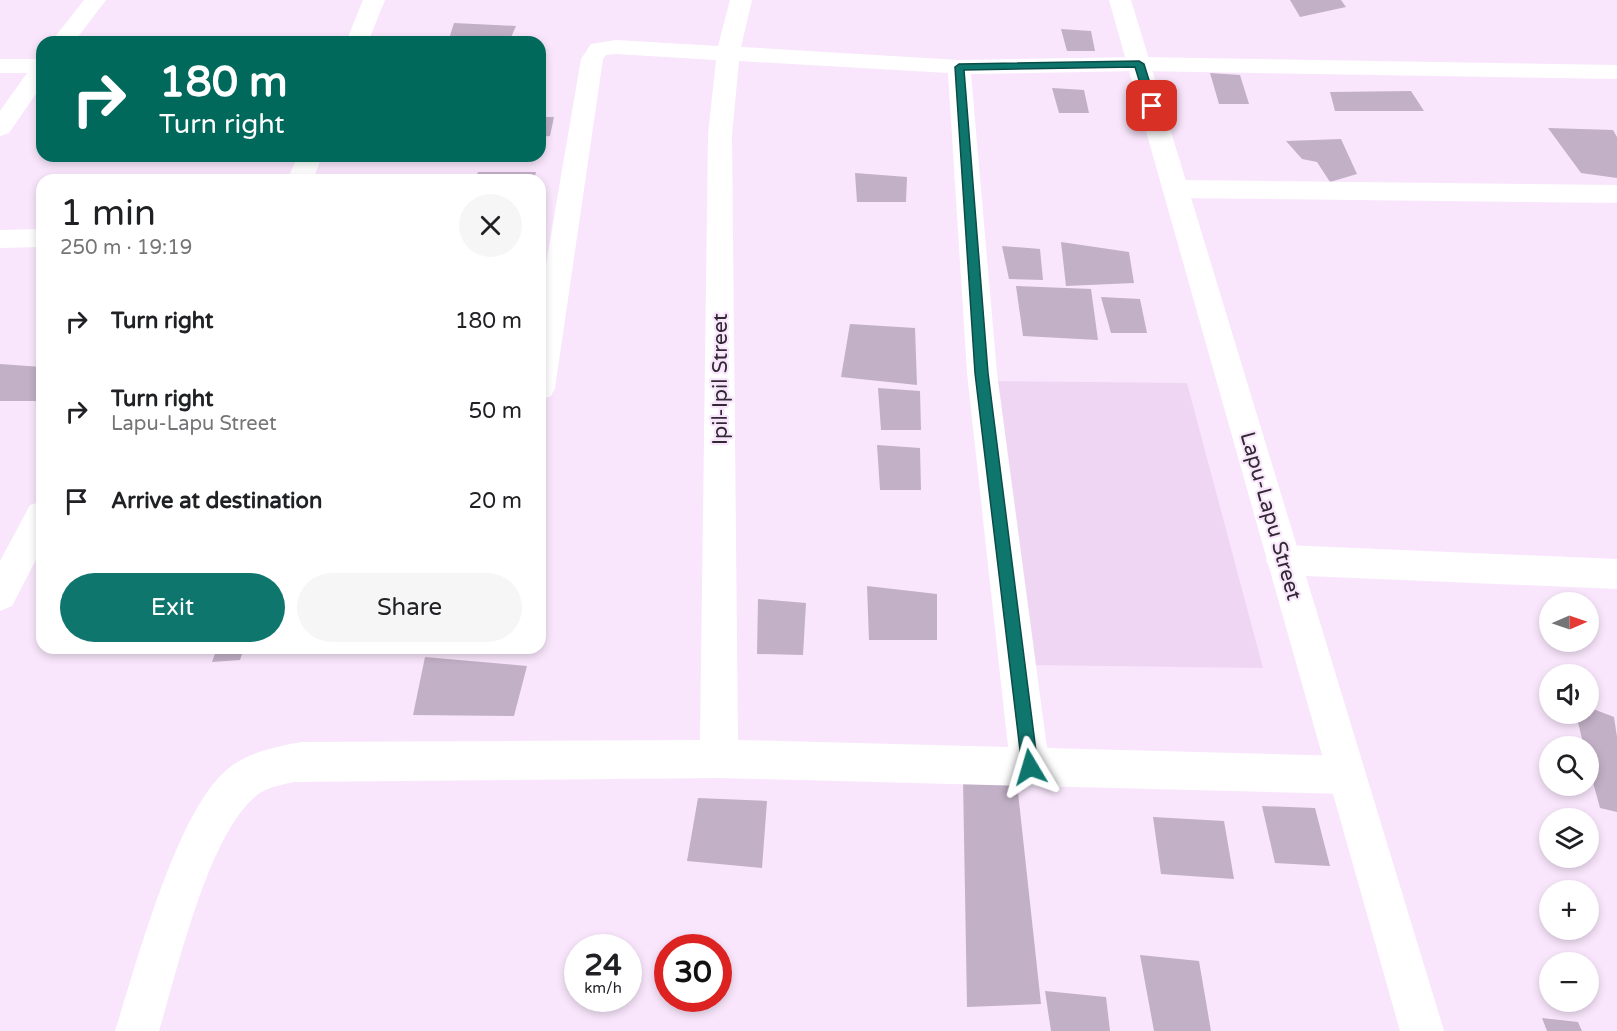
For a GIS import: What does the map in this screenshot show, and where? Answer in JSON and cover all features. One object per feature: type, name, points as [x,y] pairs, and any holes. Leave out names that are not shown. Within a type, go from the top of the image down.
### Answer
[{"type":"street","points":[[67,36],[95,0]]},
{"type":"street","points":[[359,36],[374,0]]},
{"type":"street","name":"Ipil-Ipil Street","points":[[719,759],[720,135],[728,53],[741,0]]},
{"type":"street","name":"Lapu-Lapu Street","points":[[1120,0],[1422,1031]]},
{"type":"street","points":[[546,351],[595,53],[599,49],[616,47],[959,67],[1139,64],[1617,72]]},
{"type":"street","points":[[0,66],[36,67]]},
{"type":"street","points":[[959,67],[982,373],[1030,767]]},
{"type":"street","points":[[0,128],[36,76]]},
{"type":"street","points":[[1177,189],[1617,194]]},
{"type":"street","points":[[0,239],[36,238]]},
{"type":"street","points":[[0,595],[36,526]]},
{"type":"street","points":[[1283,560],[1617,574]]},
{"type":"street","points":[[137,1031],[193,860],[215,815],[240,783],[271,767],[302,761],[719,759],[1346,775]]},
{"type":"shaded area","points":[[991,381],[1187,383],[1263,668],[1026,665]]},
{"type":"building","points":[[1290,0],[1341,0],[1346,7],[1300,17]]},
{"type":"building","points":[[454,23],[516,26],[512,36],[450,36]]},
{"type":"building","points":[[1061,29],[1091,31],[1095,51],[1067,51]]},
{"type":"building","points":[[1210,73],[1240,75],[1249,104],[1219,104]]},
{"type":"building","points":[[1052,88],[1084,90],[1089,113],[1059,113]]},
{"type":"building","points":[[1411,91],[1424,111],[1335,111],[1330,92]]},
{"type":"building","points":[[546,117],[554,117],[550,136],[546,136]]},
{"type":"building","points":[[1548,128],[1613,130],[1617,137],[1617,178],[1581,173]]},
{"type":"building","points":[[1341,139],[1357,174],[1330,182],[1317,162],[1302,159],[1286,141]]},
{"type":"building","points":[[478,172],[536,172],[536,174],[477,174]]},
{"type":"building","points":[[855,173],[907,177],[906,202],[857,202]]},
{"type":"building","points":[[1061,242],[1129,252],[1134,283],[1066,286]]},
{"type":"building","points":[[1002,246],[1040,249],[1043,280],[1009,279]]},
{"type":"building","points":[[1016,286],[1091,289],[1098,340],[1023,336]]},
{"type":"building","points":[[1101,297],[1140,299],[1147,333],[1111,333]]},
{"type":"building","points":[[850,324],[915,328],[917,385],[841,377]]},
{"type":"building","points":[[0,364],[36,367],[36,401],[0,401]]},
{"type":"building","points":[[878,388],[920,391],[921,430],[881,430]]},
{"type":"building","points":[[877,445],[920,448],[921,490],[880,490]]},
{"type":"building","points":[[867,586],[937,594],[937,640],[869,640]]},
{"type":"building","points":[[758,599],[806,603],[803,655],[757,654]]},
{"type":"building","points":[[215,654],[242,654],[240,660],[212,662]]},
{"type":"building","points":[[425,657],[527,666],[514,716],[413,715]]},
{"type":"building","points":[[1599,711],[1614,717],[1617,737],[1617,812],[1600,808],[1597,796],[1599,796],[1599,736],[1581,736],[1578,724],[1599,724]]},
{"type":"building","points":[[963,779],[1017,783],[1041,1004],[967,1007]]},
{"type":"building","points":[[698,798],[767,801],[762,868],[687,861]]},
{"type":"building","points":[[1262,806],[1315,808],[1330,866],[1275,863]]},
{"type":"building","points":[[1153,817],[1224,821],[1234,879],[1161,874]]},
{"type":"building","points":[[1140,955],[1199,961],[1211,1031],[1154,1031]]},
{"type":"building","points":[[1045,991],[1106,997],[1110,1031],[1051,1031]]},
{"type":"building","points":[[1542,1018],[1578,1022],[1582,1031],[1547,1031]]},
{"type":"route","points":[[1030,767],[982,373],[959,67],[1139,64],[1152,106]]}]
